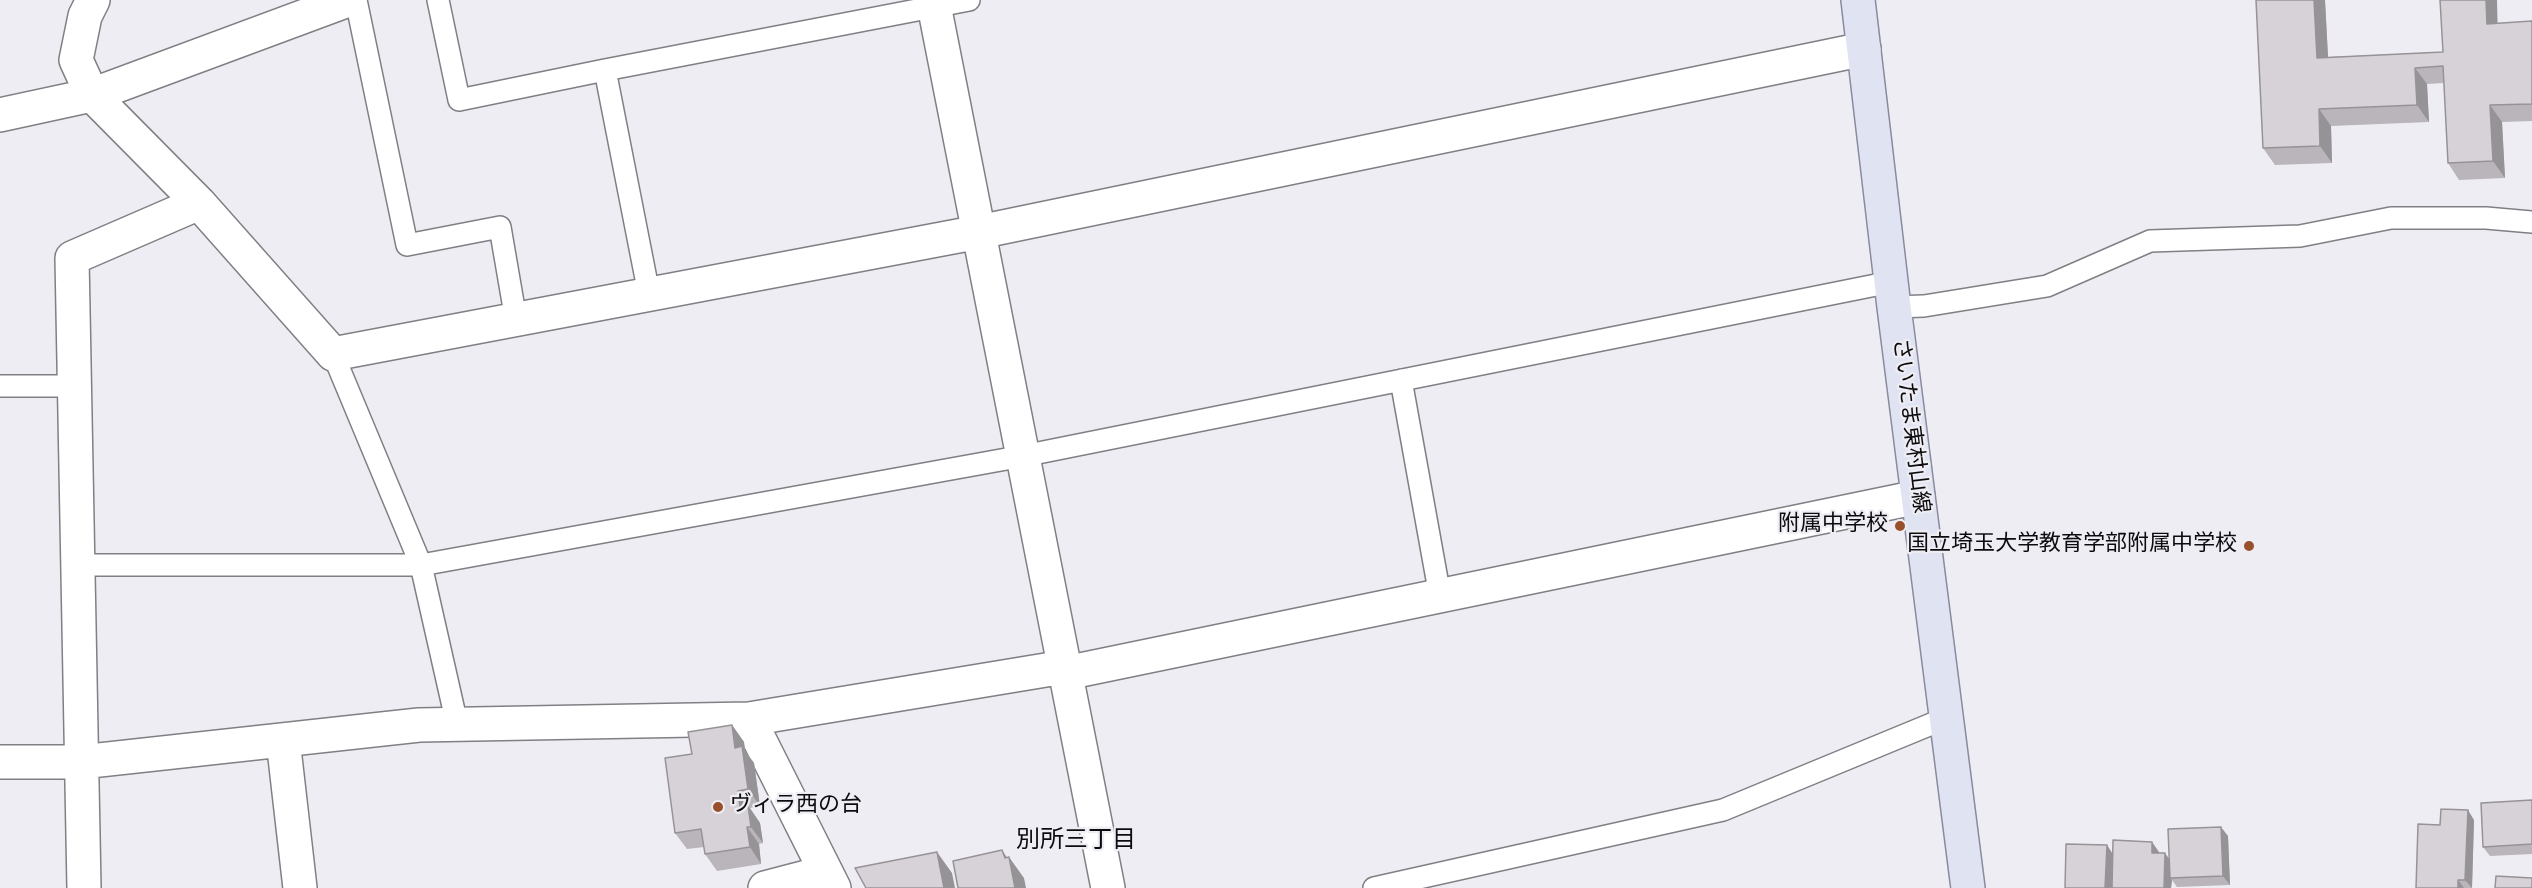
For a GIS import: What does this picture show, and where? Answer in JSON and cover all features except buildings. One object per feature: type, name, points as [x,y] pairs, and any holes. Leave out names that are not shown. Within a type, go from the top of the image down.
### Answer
[{"type":"main road","name":"さいたま東村山線","points":[[1858,0],[1968,888]]},
{"type":"street","points":[[93,0],[85,16],[76,60],[92,95],[199,203],[333,354],[979,232],[1864,49]]},
{"type":"street","points":[[0,115],[92,95],[348,0]]},
{"type":"street","points":[[934,3],[1108,888]]},
{"type":"street","points":[[84,888],[72,258],[199,203]]},
{"type":"street","points":[[0,762],[81,762],[419,725],[749,719],[1065,670],[1440,596],[1918,497]]},
{"type":"street","points":[[749,719],[830,880],[765,888]]},
{"type":"street","points":[[283,741],[300,888]]},
{"type":"lane","points":[[356,0],[406,245],[500,227],[516,320]]},
{"type":"lane","points":[[438,0],[459,100],[934,3],[969,0]]},
{"type":"lane","points":[[605,70],[649,294]]},
{"type":"lane","points":[[78,565],[421,565],[1023,456],[1401,380],[1893,295],[1924,306],[2048,286],[2150,242],[2300,236],[2391,218],[2486,218],[2532,222]]},
{"type":"lane","points":[[333,354],[421,565],[457,724]]},
{"type":"lane","points":[[1401,380],[1440,596]]},
{"type":"lane","points":[[0,386],[75,386]]},
{"type":"lane","points":[[1374,888],[1724,810],[1946,718]]},
{"type":"place","name":"附属中学校","points":[[1900,526]]},
{"type":"place","name":"国立埼玉大学教育学部附属中学校","points":[[2249,546]]},
{"type":"place","name":"ヴィラ西の台","points":[[718,807]]},
{"type":"district","name":"別所三丁目","points":[[1076,842]]}]
